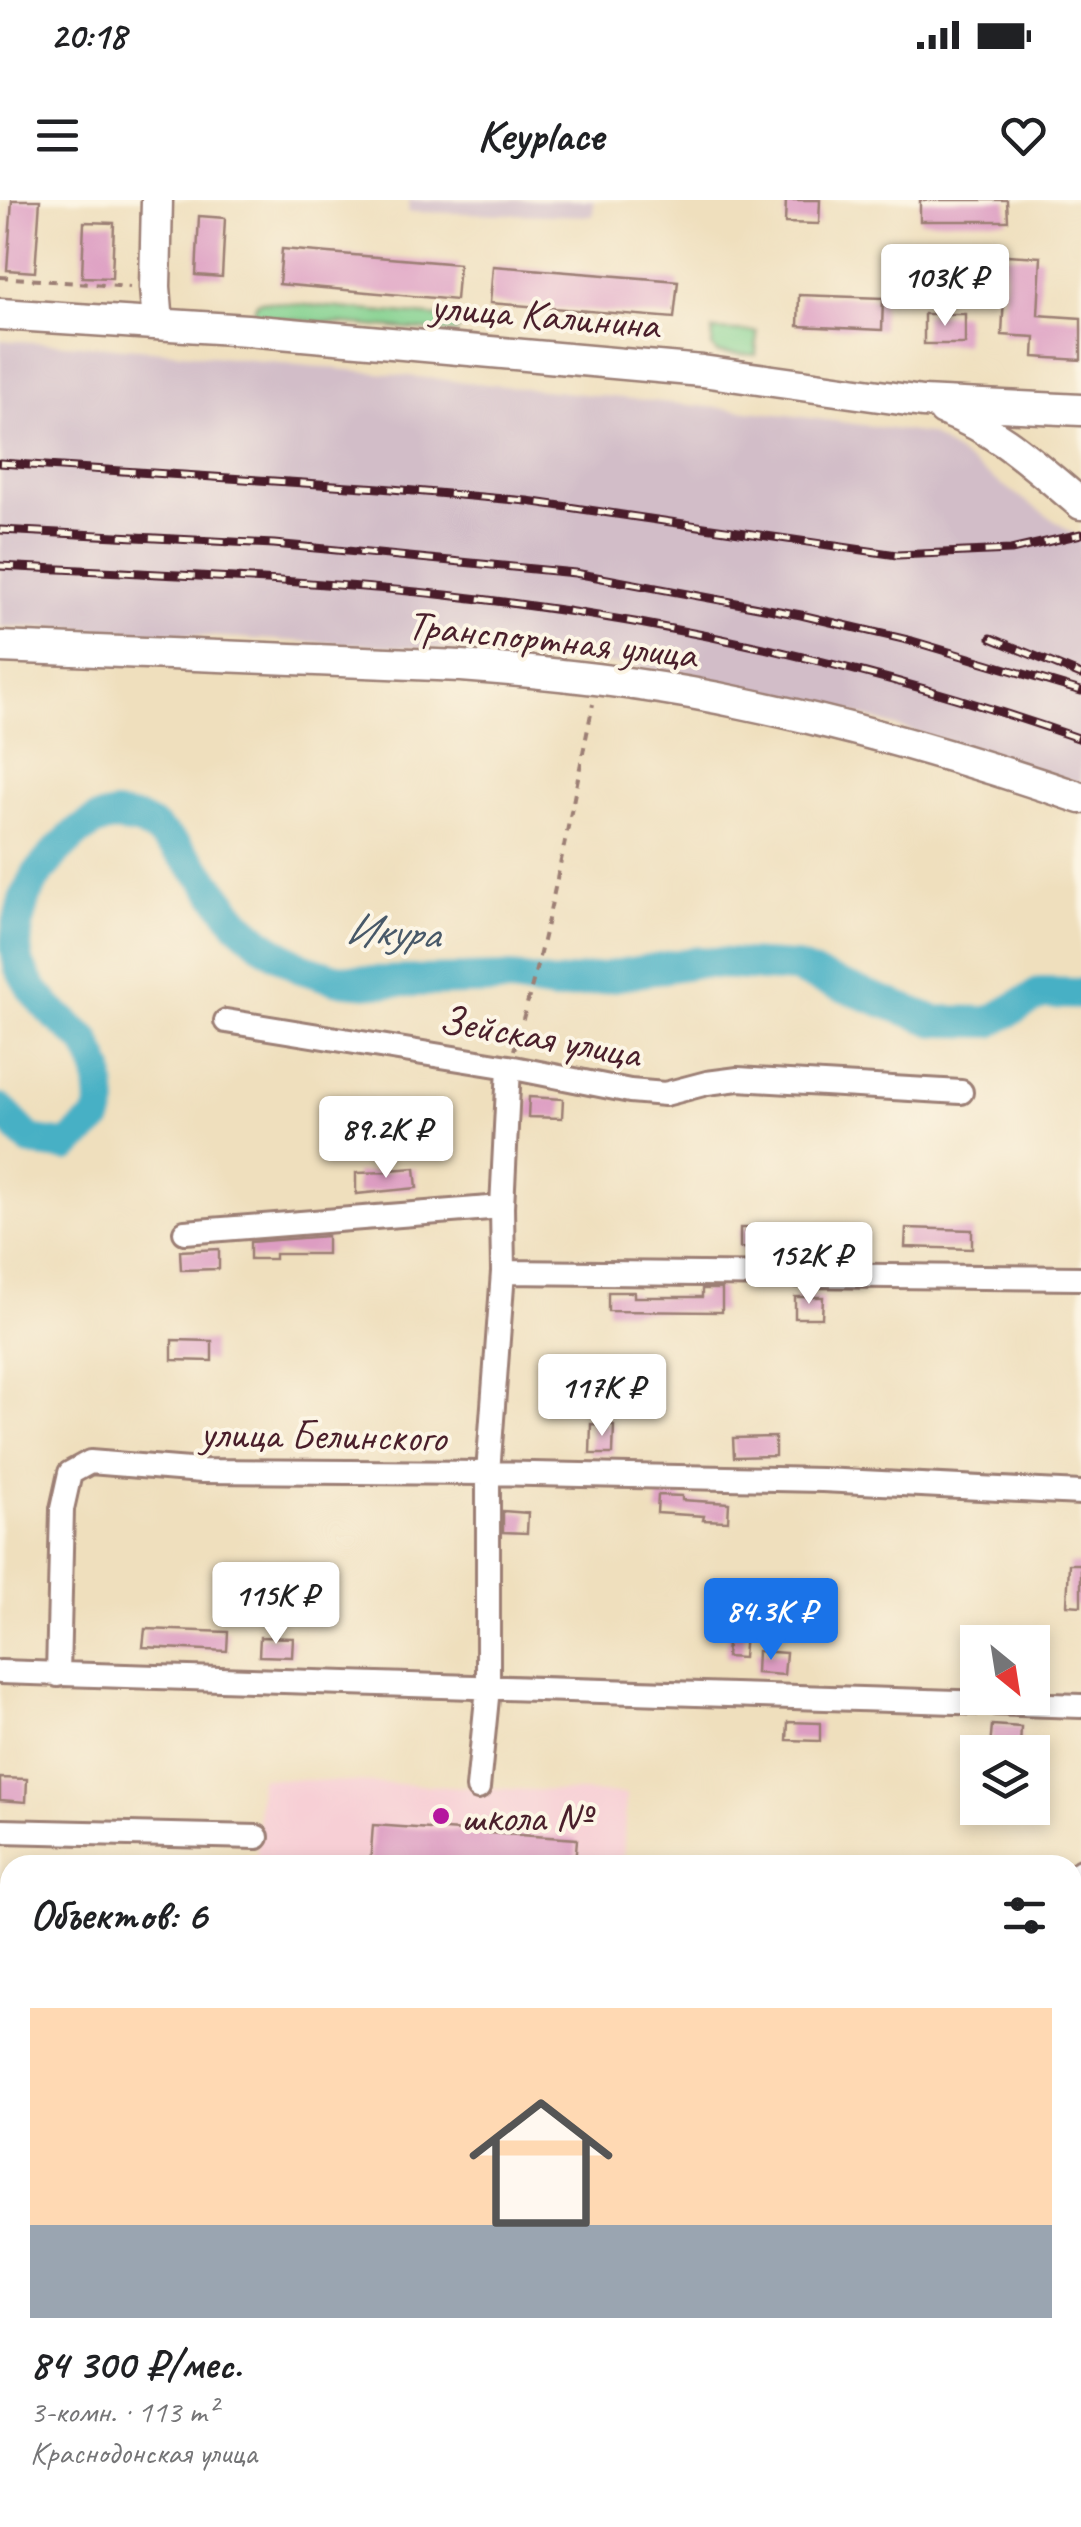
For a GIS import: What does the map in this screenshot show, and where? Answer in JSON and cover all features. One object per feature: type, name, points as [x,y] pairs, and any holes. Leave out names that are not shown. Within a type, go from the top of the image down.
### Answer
[{"type":"main road","points":[[157,200],[158,324]]},
{"type":"main road","name":"улица Калинина","points":[[0,314],[247,330],[702,371],[922,402],[1081,410]]},
{"type":"main road","points":[[922,402],[978,424],[1004,440],[1081,504]]},
{"type":"main road","name":"Транспортная улица","points":[[0,647],[534,671],[740,702],[1003,772],[1081,798]]},
{"type":"street","name":"Зейская улица","points":[[226,1021],[510,1067],[630,1091],[664,1094],[738,1079],[961,1092]]},
{"type":"street","points":[[478,1788],[488,1688],[488,1473],[502,1272],[510,1067]]},
{"type":"street","points":[[185,1232],[502,1207]]},
{"type":"street","points":[[502,1272],[1081,1278]]},
{"type":"street","name":"улица Белинского","points":[[58,1675],[62,1509],[70,1473],[90,1462],[202,1472],[822,1480],[1081,1494]]},
{"type":"street","points":[[0,1672],[1081,1706]]},
{"type":"street","points":[[0,1830],[257,1837]]},
{"type":"path","points":[[0,278],[134,288]]},
{"type":"path","points":[[510,1067],[566,846],[598,680]]},
{"type":"shaded area","points":[[409,200],[594,200],[593,216],[408,212]]},
{"type":"shaded area","points":[[0,340],[143,349],[788,415],[929,434],[1081,539],[1081,784],[843,710],[642,668],[543,655],[0,627]]},
{"type":"shaded area","name":"школа №","points":[[260,1778],[626,1794],[623,1855],[256,1855]]},
{"type":"green space","points":[[261,301],[463,319],[456,333],[257,317],[256,304]]},
{"type":"green space","points":[[713,330],[757,332],[756,355],[717,353],[712,347]]},
{"type":"building","points":[[12,200],[40,200],[35,272],[7,270]]},
{"type":"building","points":[[786,200],[820,200],[819,224],[785,223]]},
{"type":"building","points":[[920,200],[1007,200],[1008,221],[920,221]]},
{"type":"building","points":[[199,216],[225,218],[222,277],[196,275]]},
{"type":"building","points":[[84,222],[114,223],[112,278],[82,277]]},
{"type":"building","points":[[282,249],[459,264],[456,300],[279,284]]},
{"type":"building","points":[[1006,255],[1041,257],[1038,315],[1081,318],[1081,360],[1034,357],[1035,337],[1002,335]]},
{"type":"building","points":[[493,266],[678,281],[674,318],[490,303]]},
{"type":"building","points":[[799,295],[883,298],[882,330],[798,326]]},
{"type":"building","points":[[924,314],[965,314],[965,344],[924,344]]},
{"type":"building","points":[[529,1097],[563,1099],[562,1118],[528,1117]]},
{"type":"building","points":[[415,1168],[417,1188],[356,1194],[356,1173]]},
{"type":"building","points":[[740,1228],[765,1228],[765,1234],[800,1234],[800,1249],[740,1248]]},
{"type":"building","points":[[906,1228],[972,1230],[972,1249],[905,1247]]},
{"type":"building","points":[[327,1236],[327,1254],[275,1254],[275,1259],[250,1259],[250,1242]]},
{"type":"building","points":[[219,1249],[219,1269],[181,1270],[180,1251]]},
{"type":"building","points":[[702,1289],[722,1289],[722,1312],[608,1311],[608,1292],[634,1292],[634,1297],[702,1297]]},
{"type":"building","points":[[795,1297],[823,1297],[822,1318],[795,1318]]},
{"type":"building","points":[[172,1340],[212,1341],[212,1361],[172,1360]]},
{"type":"building","points":[[591,1424],[614,1425],[613,1454],[590,1454]]},
{"type":"building","points":[[775,1437],[775,1456],[734,1457],[733,1438]]},
{"type":"building","points":[[658,1495],[729,1503],[728,1521],[657,1513]]},
{"type":"building","points":[[503,1511],[528,1513],[527,1533],[503,1532]]},
{"type":"building","points":[[1069,1564],[1081,1564],[1081,1606],[1067,1605]]},
{"type":"building","points":[[729,1618],[746,1619],[743,1658],[726,1657]]},
{"type":"building","points":[[145,1629],[228,1632],[227,1651],[143,1647]]},
{"type":"building","points":[[260,1637],[293,1638],[292,1657],[259,1656]]},
{"type":"building","points":[[757,1651],[786,1653],[784,1675],[756,1673]]},
{"type":"building","points":[[788,1722],[820,1723],[820,1741],[787,1740]]},
{"type":"building","points":[[992,1725],[1021,1727],[1021,1735],[991,1735]]},
{"type":"building","points":[[0,1778],[27,1779],[26,1802],[0,1800]]},
{"type":"building","points":[[373,1825],[577,1839],[576,1855],[371,1855]]},
{"type":"waterway","name":"Икура","points":[[0,1109],[31,1141],[67,1146],[98,1118],[102,1104],[99,1070],[86,1041],[33,990],[19,966],[16,948],[24,900],[36,876],[75,834],[96,821],[114,817],[138,820],[154,828],[204,878],[237,922],[265,946],[301,968],[336,979],[511,979],[554,986],[696,962],[794,968],[935,1021],[990,1022],[1041,993],[1081,994]]},
{"type":"railway","points":[[0,463],[527,501],[897,555],[1011,550],[1081,534]]},
{"type":"railway","points":[[0,530],[274,544],[575,573],[801,615],[912,641],[1081,691]]},
{"type":"railway","points":[[0,566],[390,589],[527,605],[688,632],[847,668],[1081,739]]},
{"type":"railway","points":[[991,638],[1081,675]]},
{"type":"place","name":"школа №","points":[[441,1816]]}]
